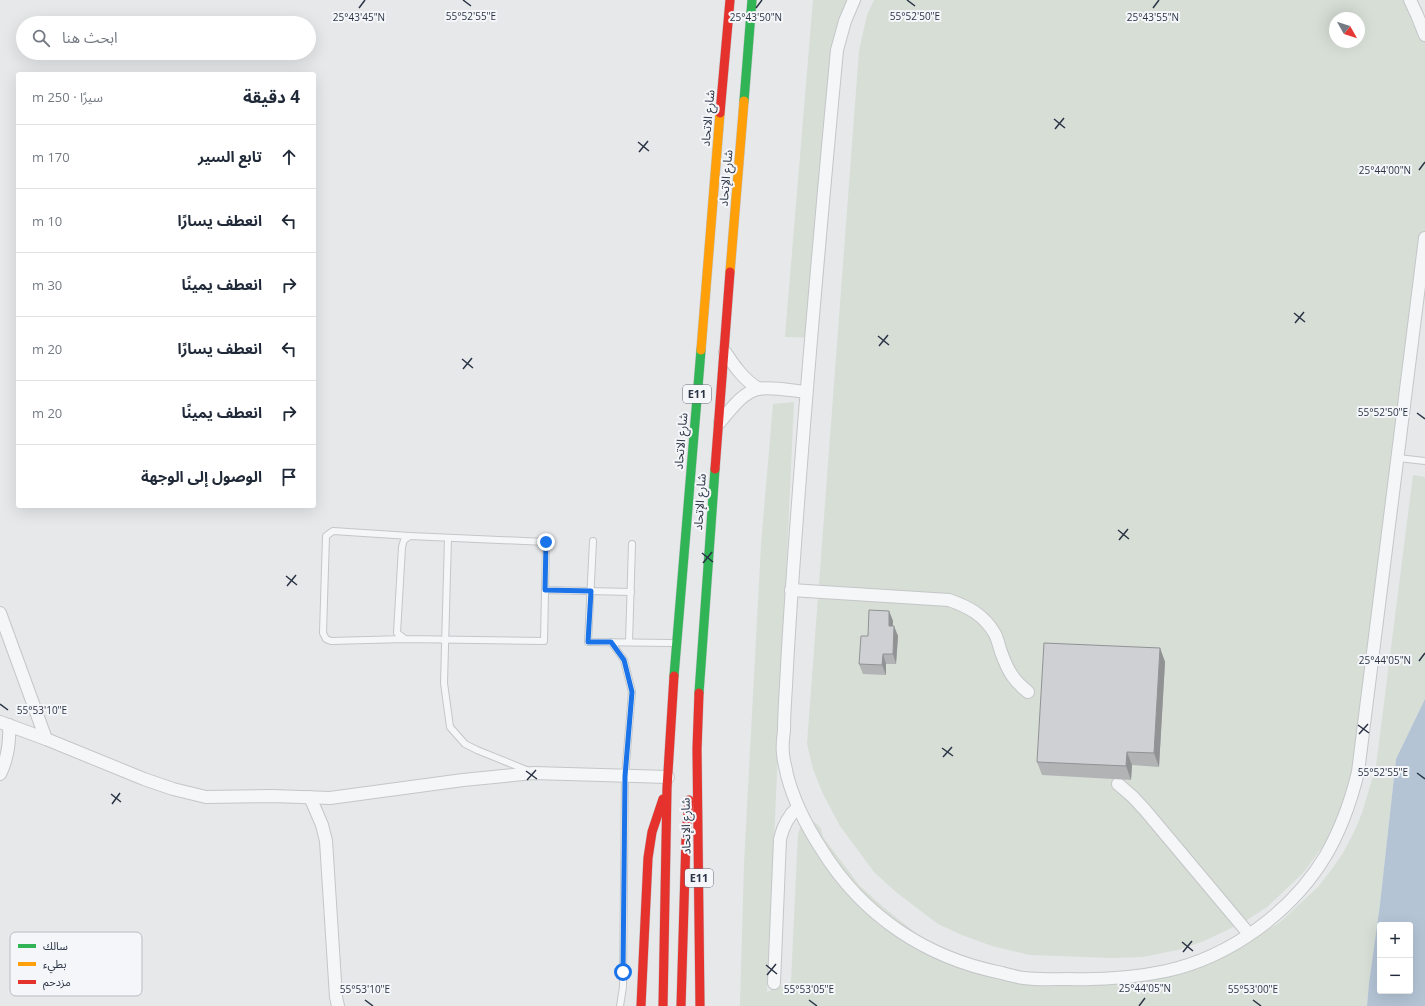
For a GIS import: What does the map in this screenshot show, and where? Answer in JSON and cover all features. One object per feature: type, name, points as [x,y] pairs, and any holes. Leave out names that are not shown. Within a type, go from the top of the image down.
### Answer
[{"type":"main road","name":"شارع الاتحاد","points":[[668,783],[676,643],[730,0]]},
{"type":"main road","name":"شارع الإتحاد","points":[[700,1006],[697,749],[700,678],[718,425],[752,0]]},
{"type":"main road","points":[[680,1006],[686,838],[692,779],[697,749]]},
{"type":"main road","name":"شارع الإتحاد","points":[[663,1006],[668,783]]},
{"type":"main road","points":[[642,1006],[648,858],[655,825],[668,783]]},
{"type":"street","points":[[854,0],[845,21],[837,50],[806,392],[782,752],[788,780],[798,807],[829,862],[850,888],[872,911],[896,930],[921,945],[947,957],[978,968],[1023,978],[1102,980],[1142,976],[1171,970],[1193,963],[1230,946],[1249,934],[1283,907],[1315,872],[1337,834],[1353,792],[1358,772],[1425,238]]},
{"type":"street","points":[[1410,0],[1418,15],[1425,35]]},
{"type":"street","points":[[724,350],[740,373],[759,388],[806,392]]},
{"type":"street","points":[[718,425],[738,401],[759,388]]},
{"type":"street","points":[[792,590],[949,600],[965,605],[983,618],[995,635],[1010,673],[1017,683],[1028,692]]},
{"type":"street","points":[[0,613],[46,739]]},
{"type":"street","points":[[4,724],[46,739],[144,779],[173,789],[206,797],[310,796],[330,798],[463,780],[534,774],[625,776],[668,783]]},
{"type":"street","points":[[0,774],[8,752],[9,743],[4,724]]},
{"type":"street","points":[[1118,784],[1133,797],[1249,934]]},
{"type":"street","points":[[310,796],[322,825],[326,842],[336,997],[338,1006]]},
{"type":"street","points":[[774,983],[780,839],[786,821],[798,807]]},
{"type":"lane","points":[[750,29],[759,11]]},
{"type":"lane","points":[[1398,458],[1425,461]]},
{"type":"lane","points":[[333,532],[410,536],[546,542],[544,641],[405,639],[331,641],[326,639],[323,634],[326,536],[333,532]]},
{"type":"lane","points":[[405,639],[397,633],[402,547],[404,540],[410,536]]},
{"type":"lane","points":[[448,538],[444,683],[450,727],[465,744],[534,774]]},
{"type":"lane","points":[[593,541],[588,642],[676,643]]},
{"type":"lane","points":[[629,642],[632,544]]},
{"type":"lane","points":[[545,590],[631,592]]},
{"type":"lane","points":[[611,642],[624,660],[632,692],[625,776],[623,987],[620,1006]]},
{"type":"shaded area","points":[[813,0],[847,0],[818,338],[785,337]]},
{"type":"shaded area","points":[[874,0],[1418,0],[1425,18],[1425,233],[1356,762],[1337,822],[1326,842],[1303,873],[1267,907],[1247,920],[1204,941],[1178,950],[1142,957],[1112,958],[1030,955],[992,946],[962,935],[938,924],[896,892],[874,872],[840,826],[823,794],[813,769],[807,744],[859,51],[867,15]]},
{"type":"shaded area","points":[[794,402],[767,992],[791,982],[798,834],[802,823],[812,820],[821,828],[823,837],[859,885],[883,907],[927,942],[986,966],[1027,975],[1112,978],[1236,949],[1279,923],[1318,887],[1332,869],[1343,853],[1362,813],[1376,766],[1413,475],[1425,477],[1425,699],[1396,759],[1367,1006],[740,1006],[744,864],[761,545],[773,404]]},
{"type":"water","points":[[1425,699],[1425,1006],[1367,1006],[1377,926],[1377,994],[1413,994],[1413,922],[1377,922],[1396,759]]},
{"type":"building","points":[[869,610],[889,611],[889,626],[894,626],[893,654],[883,654],[882,665],[859,664],[861,636],[868,636]]},
{"type":"building","points":[[1044,643],[1160,648],[1154,753],[1127,752],[1126,766],[1037,762]]},
{"type":"traffic: fast","points":[[744,101],[752,0]]},
{"type":"traffic: fast","points":[[674,676],[701,350]]},
{"type":"traffic: fast","points":[[699,693],[715,469]]},
{"type":"traffic: slow","points":[[730,272],[744,101]]},
{"type":"traffic: slow","points":[[701,350],[720,113]]},
{"type":"traffic: jam","points":[[720,113],[730,0]]},
{"type":"traffic: jam","points":[[715,469],[730,272]]},
{"type":"traffic: jam","points":[[663,1006],[667,788],[674,676]]},
{"type":"traffic: jam","points":[[699,693],[697,749],[700,1006]]},
{"type":"traffic: jam","points":[[641,1006],[648,858],[652,832],[663,799]]},
{"type":"traffic: jam","points":[[681,1006],[686,838],[689,800]]},
{"type":"route","points":[[546,542],[545,590],[591,591],[588,642],[611,642],[624,660],[632,692],[625,776],[623,972]]}]
